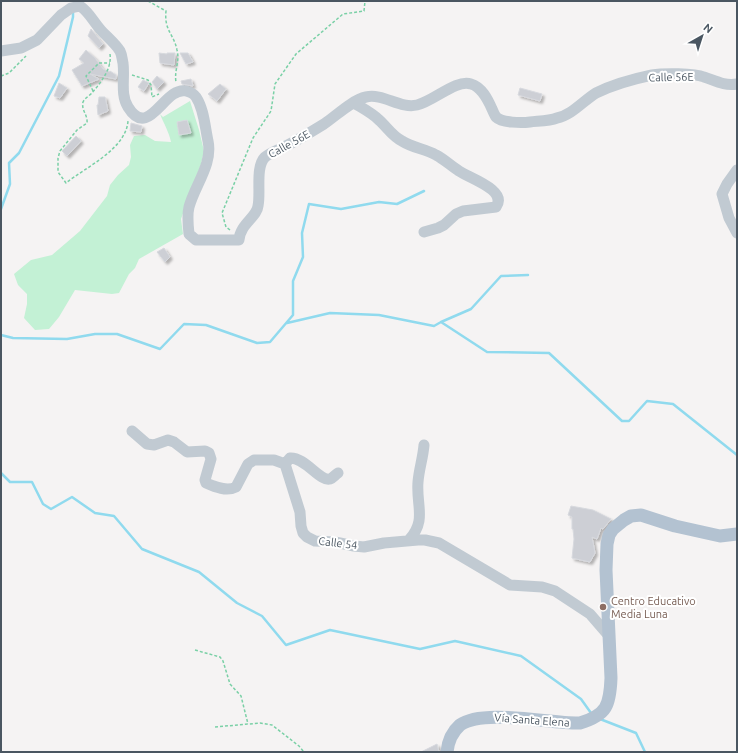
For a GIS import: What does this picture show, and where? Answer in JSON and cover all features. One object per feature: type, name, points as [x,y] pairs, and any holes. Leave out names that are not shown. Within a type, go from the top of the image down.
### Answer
[{"type":"main road","name":"Vía Santa Elena","points":[[447,752],[448,744],[454,731],[461,724],[473,719],[488,717],[572,724],[587,721],[600,714],[608,704],[610,692],[606,588],[607,544],[609,535],[617,524],[631,516],[641,514],[675,526],[720,536],[737,534]]},
{"type":"street","points":[[1,52],[21,48],[37,40],[55,20],[76,7],[90,15],[120,52],[123,64],[123,91],[128,106],[134,114],[140,118],[151,116],[167,98],[183,90],[196,96],[200,106],[209,144],[207,162],[189,207],[188,234],[196,240],[238,240],[239,235]]},
{"type":"street","name":"Calle 56E","points":[[239,235],[258,207],[259,172],[265,157],[295,142],[365,97],[375,96],[399,104],[416,105],[430,100],[462,83],[470,84],[477,87],[489,103],[496,118],[504,121],[528,122],[558,118],[577,108],[596,94],[623,82],[654,75],[679,74],[703,76],[727,85],[737,84]]},
{"type":"street","points":[[354,103],[374,116],[400,141],[414,148],[437,156],[460,172],[482,182],[492,189],[499,198],[499,203],[496,207],[463,211],[456,214],[444,225],[424,232]]},
{"type":"street","points":[[737,170],[722,194],[729,218],[737,233]]},
{"type":"street","points":[[132,431],[147,444],[154,445],[168,440],[174,442],[187,452],[205,451],[209,453],[211,459],[205,480],[206,483],[220,488],[232,489],[236,487],[248,464],[254,460],[274,460],[285,464],[290,458],[300,460],[326,479],[331,479],[338,473]]},
{"type":"street","points":[[409,540],[415,533],[419,524],[420,510],[418,481],[424,445]]},
{"type":"street","name":"Calle 54","points":[[285,464],[300,512],[300,526],[303,533],[307,537],[315,541],[335,542],[364,547],[384,542],[409,540],[425,540],[439,544],[510,585],[542,587],[555,591],[590,614],[609,636]]},
{"type":"path","points":[[148,1],[166,11],[165,20],[177,49],[179,60],[175,78],[178,92]]},
{"type":"path","points":[[239,235],[226,227],[222,213],[253,138],[271,112],[275,84],[296,54],[343,14],[364,11],[365,1]]},
{"type":"path","points":[[110,40],[109,68],[93,91],[84,100],[82,107],[87,123],[77,130],[60,151],[58,158],[58,172],[66,183],[97,162],[114,148],[128,128],[129,115],[134,114]]},
{"type":"path","points":[[93,91],[86,76],[99,63],[110,63]]},
{"type":"path","points":[[123,73],[148,80],[151,85],[152,97],[161,94]]},
{"type":"path","points":[[195,650],[220,657],[223,661],[230,684],[241,696],[248,724]]},
{"type":"path","points":[[215,727],[260,723],[272,725],[299,746],[304,752]]},
{"type":"green space","points":[[190,101],[204,151],[201,164],[181,219],[183,234],[139,259],[119,293],[112,294],[75,290],[59,317],[49,329],[35,330],[24,318],[27,304],[27,294],[18,285],[14,274],[31,260],[52,255],[80,231],[107,196],[110,185],[129,165],[131,157],[130,145],[134,136],[145,135],[155,141],[171,142],[168,131],[160,114],[163,117]]},
{"type":"building","points":[[91,29],[103,44],[99,48],[88,36]]},
{"type":"building","points":[[86,50],[95,58],[103,69],[116,75],[116,79],[90,74],[99,79],[82,86],[72,70],[84,63],[79,59]]},
{"type":"building","points":[[159,53],[175,53],[174,65],[160,63]]},
{"type":"building","points":[[180,53],[188,53],[193,62],[186,64]]},
{"type":"building","points":[[157,76],[164,82],[157,89],[152,82]]},
{"type":"building","points":[[191,79],[193,86],[182,84],[181,81]]},
{"type":"building","points":[[143,80],[149,83],[144,91],[138,87]]},
{"type":"building","points":[[59,83],[67,88],[60,98],[54,96]]},
{"type":"building","points":[[220,84],[226,89],[217,101],[208,94]]},
{"type":"building","points":[[520,88],[542,94],[540,101],[518,95]]},
{"type":"building","points":[[99,97],[105,97],[108,111],[98,115],[97,105]]},
{"type":"building","points":[[187,120],[191,133],[179,135],[177,122]]},
{"type":"building","points":[[131,123],[142,126],[141,132],[130,131]]},
{"type":"building","points":[[76,136],[81,141],[67,156],[62,151]]},
{"type":"building","points":[[164,248],[170,257],[165,262],[157,252]]},
{"type":"building","points":[[571,506],[593,510],[611,519],[603,529],[601,528],[597,539],[592,537],[595,553],[590,562],[572,558],[574,539],[572,517],[568,515]]},
{"type":"building","points":[[437,744],[439,752],[421,752]]},
{"type":"waterway","points":[[1,209],[10,184],[9,163],[19,153],[59,76],[73,17],[73,11]]},
{"type":"waterway","points":[[1,335],[13,338],[67,339],[95,334],[117,334],[160,349],[184,324],[206,325],[257,343],[270,342],[293,315],[293,281],[303,257],[302,233],[309,204],[341,209],[379,202],[397,204],[424,191]]},
{"type":"waterway","points":[[441,322],[471,309],[501,276],[528,275]]},
{"type":"waterway","points":[[287,323],[330,313],[379,315],[434,326],[441,322],[487,352],[549,353],[622,421],[629,421],[647,401],[673,404],[737,455]]},
{"type":"waterway","points":[[1,473],[10,482],[32,482],[43,504],[51,509],[72,497],[95,513],[114,516],[142,549],[199,572],[237,603],[262,616],[286,645],[330,630],[420,649],[455,641],[521,656],[581,699],[591,713]]},
{"type":"waterway","points":[[600,719],[636,733],[645,752]]},
{"type":"place","name":"Centro Educativo Media Luna","points":[[603,607]]}]
